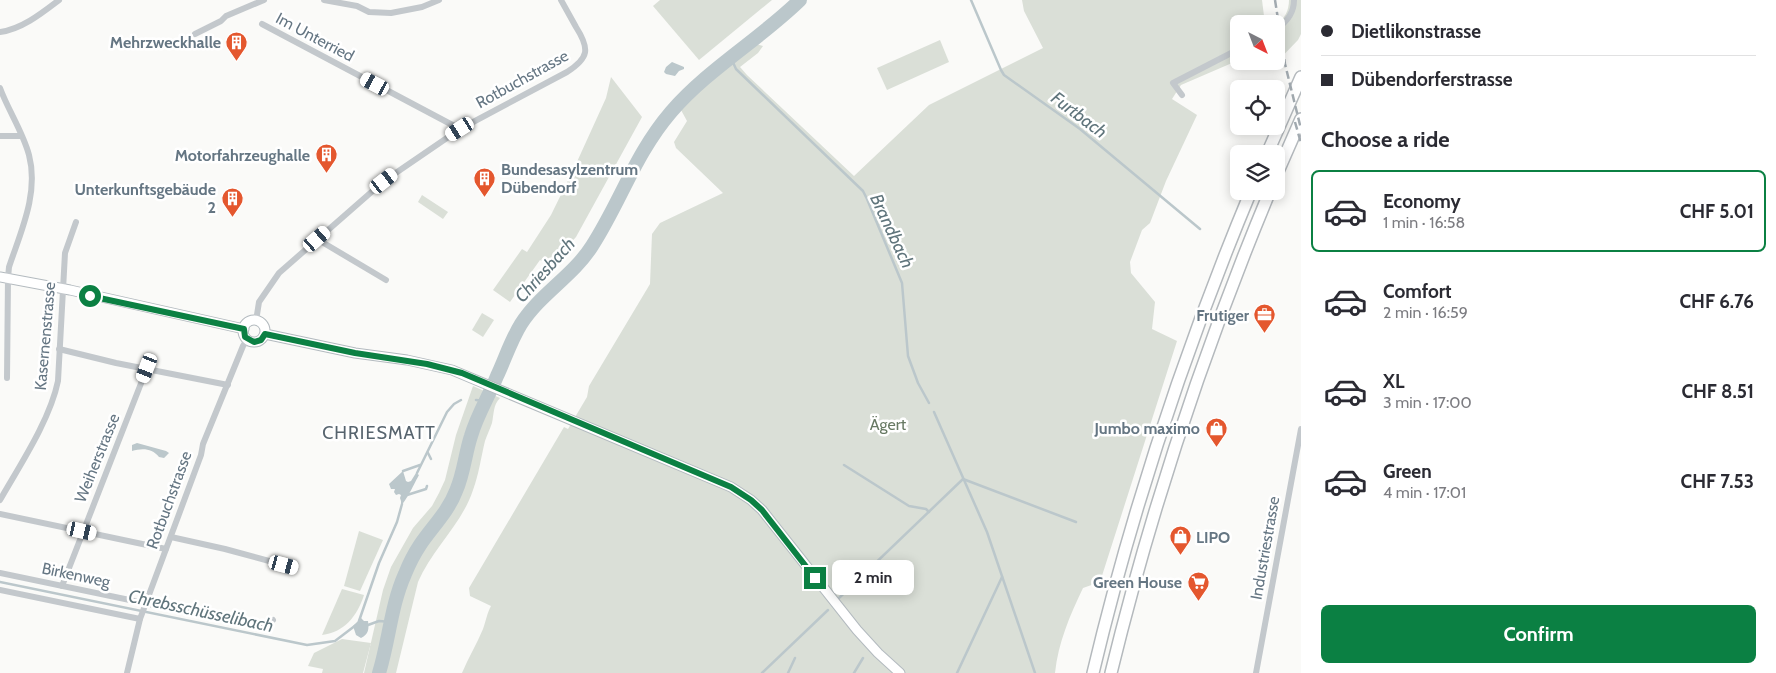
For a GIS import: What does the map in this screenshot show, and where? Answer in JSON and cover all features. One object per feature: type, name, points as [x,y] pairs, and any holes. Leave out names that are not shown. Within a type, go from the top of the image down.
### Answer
[{"type":"highway","points":[[1271,145],[1301,77]]},
{"type":"highway","points":[[1285,155],[1301,119]]},
{"type":"highway","points":[[1093,673],[1126,548],[1161,434],[1200,320],[1247,200]]},
{"type":"highway","points":[[1111,673],[1143,553],[1178,439],[1217,326],[1266,200]]},
{"type":"street","points":[[0,32],[12,30],[25,24],[59,0]]},
{"type":"street","points":[[195,34],[222,21],[226,16],[264,0]]},
{"type":"street","points":[[324,0],[357,6],[368,12],[391,13],[422,7],[439,0]]},
{"type":"street","name":"Rotbuchstrasse","points":[[256,321],[259,302],[274,278],[396,172],[460,129],[567,72],[584,58],[586,48],[583,39],[561,0]]},
{"type":"street","points":[[1285,22],[1294,6],[1294,0]]},
{"type":"street","name":"Im Unterried","points":[[262,24],[460,129]]},
{"type":"street","points":[[1182,95],[1173,83],[1230,54]]},
{"type":"street","points":[[0,88],[29,155],[32,169],[31,199],[10,267],[4,278],[7,378]]},
{"type":"street","points":[[0,136],[21,136]]},
{"type":"street","name":"Kasernenstrasse","points":[[0,500],[53,400],[58,381],[65,253],[76,222]]},
{"type":"street","points":[[317,239],[386,280]]},
{"type":"street","points":[[4,278],[63,289],[244,329]]},
{"type":"street","points":[[256,321],[264,327],[265,334],[258,341],[247,340],[244,335],[244,329],[247,323],[256,321]]},
{"type":"street","points":[[265,334],[355,353],[441,367],[477,380],[731,487],[762,510],[857,630],[899,673]]},
{"type":"street","name":"Rotbuchstrasse","points":[[127,673],[141,618],[201,455],[208,429],[247,340]]},
{"type":"street","points":[[59,349],[116,363],[228,384]]},
{"type":"street","name":"Weiherstrasse","points":[[62,586],[147,368]]},
{"type":"street","name":"Industriestrasse","points":[[1256,673],[1301,429]]},
{"type":"street","points":[[0,514],[166,549]]},
{"type":"street","points":[[171,537],[225,548],[295,568]]},
{"type":"street","name":"Birkenweg","points":[[0,573],[145,606],[259,627],[273,620]]},
{"type":"street","points":[[0,590],[141,618]]},
{"type":"green space","points":[[660,0],[772,0],[699,60],[653,6]]},
{"type":"green space","name":"Ägert","points":[[1022,0],[1262,0],[1264,15],[1230,15],[1230,64],[1181,85],[1172,99],[1197,115],[1166,181],[1150,223],[1142,230],[1130,262],[1131,273],[1155,302],[1152,329],[1177,341],[1100,582],[1083,588],[1065,629],[1055,673],[462,673],[481,635],[491,606],[470,596],[469,588],[564,427],[568,429],[587,397],[589,386],[650,284],[652,234],[660,223],[723,193],[676,148],[674,142],[687,121],[681,110],[716,75],[756,44],[763,46],[758,53],[740,67],[854,176],[929,105],[1043,48],[1024,11]]},
{"type":"green space","points":[[1289,0],[1301,0],[1301,34],[1285,53],[1285,16]]},
{"type":"green space","points":[[940,40],[949,62],[887,90],[877,68]]},
{"type":"green space","points":[[611,77],[642,117],[576,237],[550,266],[540,260],[510,302],[493,290],[522,249],[527,252],[551,215],[606,98]]},
{"type":"green space","points":[[422,195],[448,212],[443,219],[418,202]]},
{"type":"green space","points":[[482,313],[494,320],[483,337],[472,330]]},
{"type":"green space","points":[[473,386],[500,398],[495,407],[492,423],[485,441],[473,490],[462,514],[431,558],[418,582],[396,673],[364,673],[383,590],[391,567],[413,528],[432,506],[445,480],[456,435]]},
{"type":"green space","points":[[359,531],[383,540],[360,591],[344,586]]},
{"type":"green space","points":[[342,589],[364,595],[358,610],[344,627],[322,635]]},
{"type":"green space","points":[[342,639],[371,643],[363,673],[322,673],[323,669],[308,666],[314,653]]},
{"type":"shaded area","points":[[672,62],[684,67],[675,76],[664,72],[666,67]]},
{"type":"shaded area","points":[[137,443],[169,453],[164,458],[147,449],[132,451],[132,445]]},
{"type":"shaded area","points":[[403,471],[408,482],[411,481],[416,473],[419,475],[401,505],[401,495],[396,495],[395,489],[391,489],[389,484]]},
{"type":"shaded area","points":[[361,618],[364,621],[368,621],[368,631],[361,638],[356,635],[353,626]]},
{"type":"waterway","name":"Chriesbach","points":[[379,673],[400,586],[418,548],[453,499],[459,484],[476,421],[521,324],[537,303],[576,267],[592,246],[648,144],[671,112],[685,96],[717,68],[800,0]]},
{"type":"waterway","name":"Furtbach","points":[[971,0],[1004,75],[1080,129],[1200,229]]},
{"type":"waterway","name":"Brandbach","points":[[731,58],[736,69],[863,191],[902,283],[908,356],[918,383],[929,403]]},
{"type":"waterway","points":[[417,473],[447,412],[454,404],[461,400]]},
{"type":"waterway","points":[[476,400],[485,401]]},
{"type":"waterway","name":"Brandbach","points":[[934,412],[987,532],[1035,673]]},
{"type":"waterway","points":[[428,453],[431,459]]},
{"type":"waterway","points":[[403,471],[420,465]]},
{"type":"waterway","points":[[844,465],[909,506],[926,509],[929,512]]},
{"type":"waterway","points":[[839,598],[963,479],[1076,522]]},
{"type":"waterway","points":[[407,495],[426,489],[427,486]]},
{"type":"waterway","points":[[359,621],[379,563],[397,522],[402,504]]},
{"type":"waterway","points":[[957,673],[1002,577]]},
{"type":"waterway","name":"Chrebsschüsselibach","points":[[0,582],[307,645],[335,641],[356,625]]},
{"type":"waterway","points":[[762,673],[828,610]]},
{"type":"waterway","name":"Chrebsschüsselibach","points":[[366,624],[379,621],[391,622]]},
{"type":"waterway","points":[[788,673],[795,658]]},
{"type":"waterway","points":[[854,673],[863,658]]},
{"type":"railway","points":[[1275,0],[1285,64],[1301,129]]},
{"type":"railway","points":[[1295,122],[1301,143]]},
{"type":"place","name":"Mehrzweckhalle","points":[[237,61]]},
{"type":"place","name":"Motorfahrzeughalle","points":[[326,174]]},
{"type":"place","name":"Bundesasylzentrum Dübendorf","points":[[485,197]]},
{"type":"place","name":"Unterkunftsgebäude 2","points":[[232,217]]},
{"type":"place","name":"Frutiger","points":[[1265,334]]},
{"type":"place","name":"Jumbo maximo","points":[[1216,447]]},
{"type":"place","name":"LIPO","points":[[1180,556]]},
{"type":"place","name":"Green House","points":[[1198,601]]},
{"type":"district","name":"CHRIESMATT","points":[[379,433]]},
{"type":"route","points":[[90,296],[244,329],[244,335],[247,340],[254,342],[261,340],[265,334],[355,353],[407,360],[462,373],[731,487],[762,510],[815,578]]}]
